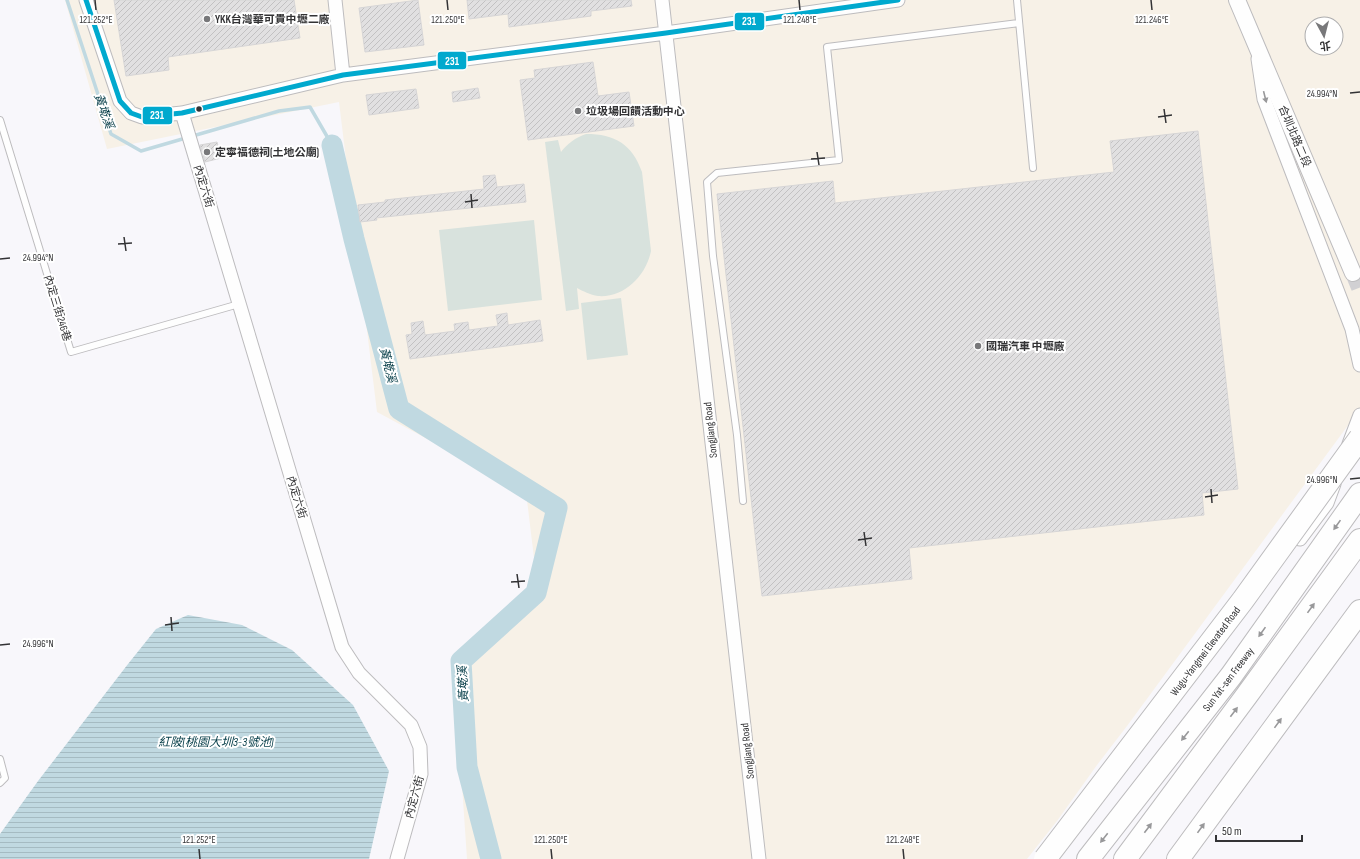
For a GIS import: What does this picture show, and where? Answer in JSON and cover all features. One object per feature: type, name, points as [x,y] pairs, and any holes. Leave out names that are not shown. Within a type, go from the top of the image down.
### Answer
[{"type":"highway","name":"Wugu-Yangmei Elevated Road","points":[[1045,859],[1244,600],[1360,438]]},
{"type":"highway","name":"Sun Yat-sen Freeway","points":[[1088,859],[1231,676],[1360,494]]},
{"type":"highway","points":[[1125,859],[1360,540]]},
{"type":"highway","points":[[1178,859],[1360,611]]},
{"type":"street","points":[[86,0],[120,101],[131,113],[142,117],[182,113],[343,75],[666,33],[898,0]]},
{"type":"street","points":[[335,0],[343,75]]},
{"type":"street","name":"SongJiang Road","points":[[662,0],[759,859]]},
{"type":"street","name":"合圳北路二段","points":[[1237,0],[1353,273]]},
{"type":"street","points":[[1256,45],[1264,99],[1352,329],[1360,365]]},
{"type":"street","name":"內定六街","points":[[182,113],[342,647],[359,673],[411,725],[420,746],[421,774],[397,859]]},
{"type":"street","points":[[1296,182],[1294,153],[1299,146]]},
{"type":"street","points":[[1055,859],[1114,785],[1327,503],[1360,415]]},
{"type":"lane","points":[[1017,0],[1033,168]]},
{"type":"lane","points":[[743,501],[737,435],[713,256],[707,182],[716,173],[839,160],[827,47],[1019,23]]},
{"type":"lane","name":"內定三街246巷","points":[[0,120],[71,352],[239,304]]},
{"type":"lane","points":[[0,759],[5,778],[0,783]]},
{"type":"shaded area","points":[[65,0],[1360,0],[1360,409],[1057,821],[1027,859],[467,859],[455,681],[539,599],[526,492],[377,412],[339,102],[107,149]]},
{"type":"shaded area","points":[[586,134],[606,136],[621,142],[628,148],[638,162],[642,172],[651,251],[639,277],[625,289],[608,296],[598,296],[589,294],[577,288],[579,309],[566,311],[545,142],[558,140],[561,152],[572,141]]},
{"type":"shaded area","points":[[534,220],[542,300],[448,311],[439,230]]},
{"type":"shaded area","points":[[621,298],[628,355],[587,360],[581,303]]},
{"type":"water","name":"紅陂(桃園大圳3-3號池)","points":[[188,615],[242,625],[292,650],[353,705],[389,771],[369,859],[0,859],[0,834],[38,781],[128,664],[156,629]]},
{"type":"building","name":"YKK台灣華可貴中壢二廠","points":[[114,0],[294,0],[300,38],[168,57],[169,70],[126,76]]},
{"type":"building","points":[[418,0],[424,45],[365,52],[359,8]]},
{"type":"building","points":[[467,0],[631,0],[632,6],[591,11],[591,16],[509,27],[508,14],[469,19]]},
{"type":"building","name":"垃圾場回饋活動中心","points":[[593,62],[598,96],[629,92],[634,126],[528,140],[520,80],[535,78],[534,70]]},
{"type":"building","points":[[478,88],[480,98],[453,102],[452,92]]},
{"type":"building","points":[[416,89],[419,108],[369,115],[366,95]]},
{"type":"building","name":"國瑞汽車 中壢廠","points":[[1198,131],[1238,489],[1202,493],[1204,515],[909,548],[912,579],[762,596],[717,194],[833,181],[835,203],[1114,172],[1110,141]]},
{"type":"building","name":"定寧福德祠(土地公廟)","points":[[217,142],[221,158],[205,162],[200,145]]},
{"type":"building","points":[[495,175],[497,187],[524,184],[526,202],[376,218],[377,220],[360,222],[358,205],[385,202],[385,200],[484,189],[483,176]]},
{"type":"building","points":[[507,313],[508,325],[540,320],[543,341],[410,359],[406,335],[412,334],[411,323],[423,321],[425,335],[455,331],[454,324],[468,322],[469,330],[498,326],[496,315]]},
{"type":"waterway","name":"黃墘溪","points":[[67,0],[111,134],[141,151],[279,111],[310,107],[332,145]]},
{"type":"waterway","name":"黃墘溪","points":[[332,145],[354,239],[399,409],[557,508],[536,593],[461,661],[467,767],[491,859]]},
{"type":"tunnel","points":[[1353,273],[1360,290]]},
{"type":"transit line","name":"231","points":[[86,0],[120,101],[131,113],[142,117],[182,113],[343,75],[666,33],[898,0]]},
{"type":"place","name":"YKK台灣華可貴中壢二廠","points":[[207,19]]},
{"type":"place","name":"垃圾場回饋活動中心","points":[[578,111]]},
{"type":"place","name":"定寧福德祠(土地公廟)","points":[[207,152]]},
{"type":"place","name":"國瑞汽車 中壢廠","points":[[978,346]]}]
